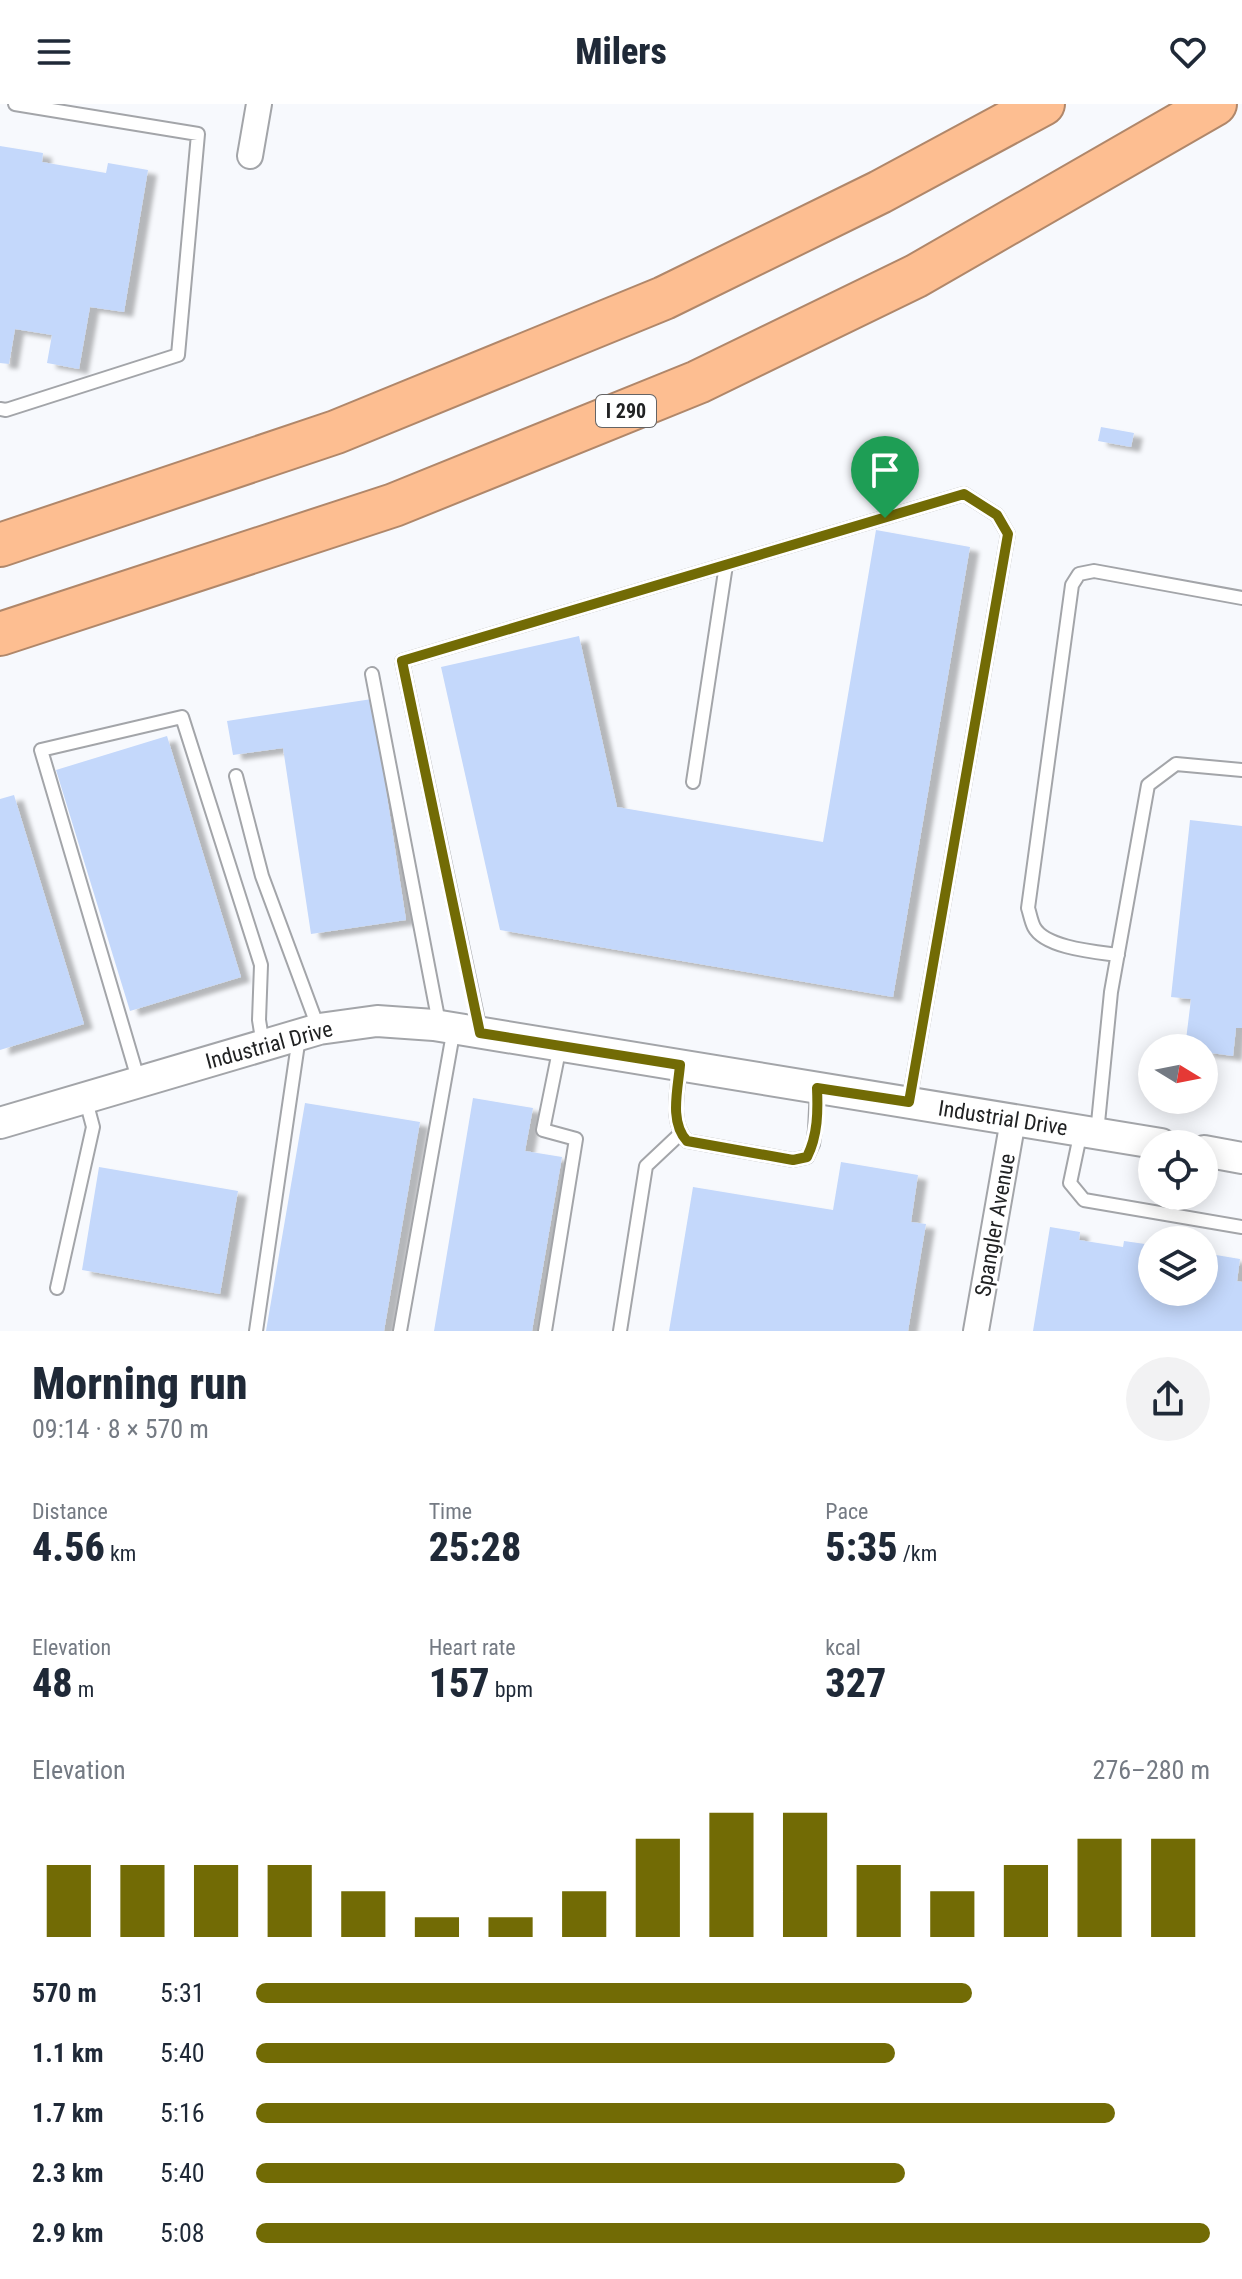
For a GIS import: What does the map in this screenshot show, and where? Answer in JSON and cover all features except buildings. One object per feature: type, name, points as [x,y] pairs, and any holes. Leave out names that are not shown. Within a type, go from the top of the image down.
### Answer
[{"type":"highway","points":[[0,545],[336,432],[664,298],[880,192],[1043,104]]},
{"type":"highway","name":"I 290","points":[[0,634],[394,505],[698,382],[916,276],[1215,104]]},
{"type":"street","points":[[250,156],[259,104]]},
{"type":"street","name":"Industrial Drive","points":[[0,1123],[309,1031],[377,1021],[458,1029],[1138,1140]]},
{"type":"street","name":"Spangler Avenue","points":[[976,1331],[1013,1120]]},
{"type":"street","points":[[1218,1154],[1242,1158]]},
{"type":"lane","points":[[0,409],[6,410],[178,355],[198,134],[15,104]]},
{"type":"lane","points":[[400,1331],[458,1029],[402,661],[964,494],[997,515],[1008,534],[909,1102]]},
{"type":"lane","points":[[693,782],[726,565]]},
{"type":"lane","points":[[1118,955],[1086,951],[1050,941],[1035,929],[1028,908],[1072,585],[1079,574],[1094,571],[1242,598]]},
{"type":"lane","points":[[372,674],[458,1029]]},
{"type":"lane","points":[[139,1082],[41,750],[182,717],[261,965],[259,1020],[263,1045]]},
{"type":"lane","points":[[1242,770],[1176,764],[1148,785],[1089,1132],[1070,1183],[1084,1200],[1242,1227]]},
{"type":"lane","points":[[236,776],[262,876],[309,1031],[256,1331]]},
{"type":"lane","points":[[545,1331],[576,1139],[543,1130],[560,1046]]},
{"type":"lane","points":[[680,1065],[676,1111],[680,1134],[687,1141],[793,1160],[807,1157],[813,1144],[817,1088]]},
{"type":"lane","points":[[57,1288],[93,1127],[85,1097]]},
{"type":"lane","points":[[620,1331],[646,1166],[680,1134]]},
{"type":"route","points":[[964,494],[997,515],[1008,534],[909,1102],[817,1088],[818,1109],[813,1144],[807,1157],[793,1160],[687,1141],[680,1134],[676,1111],[680,1065],[480,1033],[402,661],[885,518],[964,494]]}]
